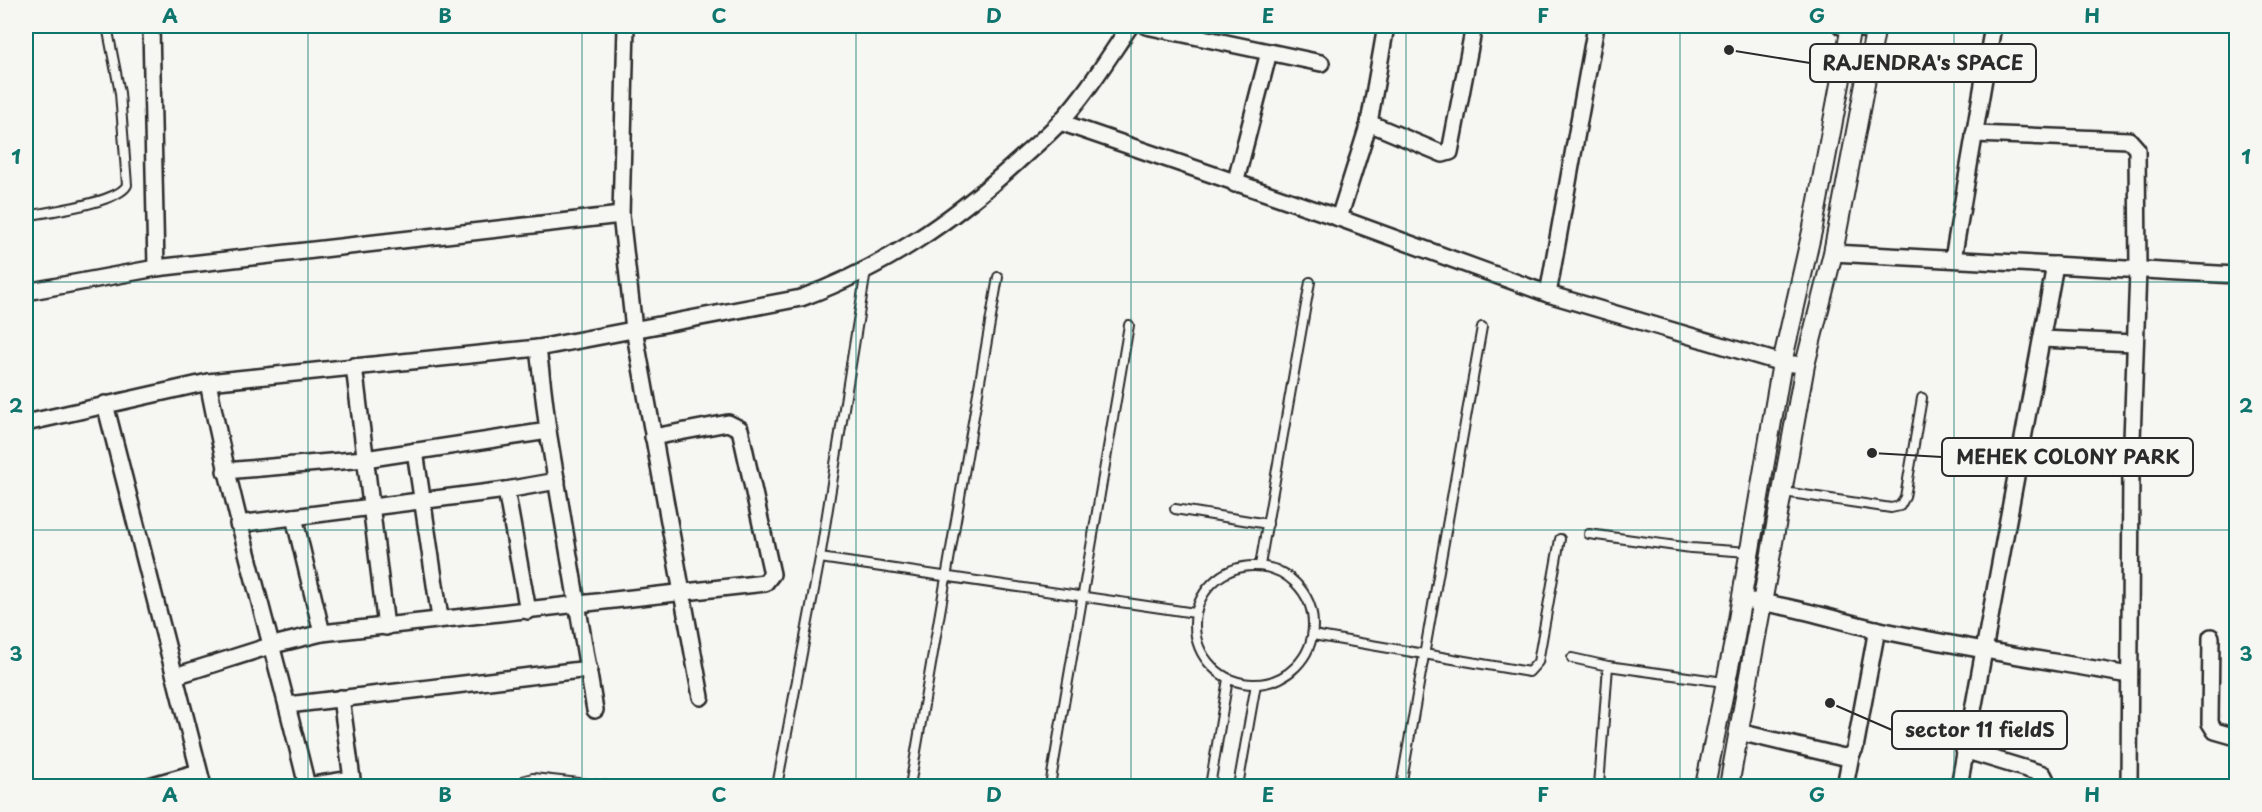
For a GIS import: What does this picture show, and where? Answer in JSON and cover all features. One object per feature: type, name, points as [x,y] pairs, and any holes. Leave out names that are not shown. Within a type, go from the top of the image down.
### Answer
[{"type":"street","points":[[151,26],[156,268]]},
{"type":"street","points":[[626,26],[621,215],[634,329],[701,697]]},
{"type":"street","points":[[26,423],[208,382],[538,348],[801,298],[843,283],[937,230],[975,200],[1060,122],[1130,26]]},
{"type":"street","points":[[1146,26],[1321,63]]},
{"type":"street","points":[[1340,218],[1369,123],[1386,26]]},
{"type":"street","points":[[1369,123],[1443,154],[1450,152],[1474,26]]},
{"type":"street","points":[[1548,294],[1596,26]]},
{"type":"street","points":[[1705,786],[1741,600],[1782,363],[1813,227],[1848,26],[1876,28],[1833,253],[1805,365],[1784,492],[1729,786]]},
{"type":"street","points":[[1953,259],[1993,26]]},
{"type":"street","points":[[1235,184],[1269,52]]},
{"type":"street","points":[[1060,122],[1235,184],[1340,218],[1548,294],[1782,363],[1805,365]]},
{"type":"street","points":[[1974,134],[2129,140],[2134,144],[2139,164],[2128,675],[2129,786]]},
{"type":"street","points":[[26,292],[156,268],[621,215]]},
{"type":"street","points":[[1833,253],[2236,275]]},
{"type":"street","points":[[1959,786],[2055,265]]},
{"type":"street","points":[[2042,339],[2135,343]]},
{"type":"street","points":[[538,348],[548,431],[595,710]]},
{"type":"street","points":[[354,366],[386,627]]},
{"type":"street","points":[[208,382],[225,471],[273,645],[307,786],[350,780],[353,776],[341,698]]},
{"type":"street","points":[[105,404],[201,779],[149,786]]},
{"type":"street","points":[[175,676],[273,645],[321,633],[765,583],[772,574],[740,429],[728,423],[653,437]]},
{"type":"street","points":[[225,471],[364,459],[548,431]]},
{"type":"street","points":[[415,451],[440,618]]},
{"type":"street","points":[[238,524],[506,490],[557,481]]},
{"type":"street","points":[[506,490],[528,611]]},
{"type":"street","points":[[294,517],[321,633]]},
{"type":"street","points":[[1741,600],[1762,602],[1985,651],[2128,675]]},
{"type":"street","points":[[1845,786],[1851,755],[1855,748],[1877,629]]},
{"type":"street","points":[[2211,637],[2210,723],[2215,731],[2236,737]]},
{"type":"street","points":[[288,705],[589,669]]},
{"type":"street","points":[[1739,732],[1844,757],[1851,755]]},
{"type":"street","points":[[1964,750],[2043,774],[2049,786]]},
{"type":"lane","points":[[26,216],[116,195],[127,185],[120,93],[107,26]]},
{"type":"lane","points":[[777,786],[820,558],[866,271]]},
{"type":"lane","points":[[910,786],[998,277]]},
{"type":"lane","points":[[1260,565],[1310,282]]},
{"type":"lane","points":[[1050,786],[1129,325]]},
{"type":"lane","points":[[1401,786],[1482,327]]},
{"type":"lane","points":[[1784,492],[1891,508],[1900,506],[1905,497],[1922,398]]},
{"type":"lane","points":[[1175,509],[1268,524]]},
{"type":"lane","points":[[1589,534],[1691,548],[1749,552]]},
{"type":"lane","points":[[1313,635],[1516,672],[1529,672],[1535,668],[1560,539]]},
{"type":"lane","points":[[820,558],[1195,613]]},
{"type":"lane","points":[[1260,565],[1283,573],[1302,589],[1310,603],[1314,619],[1313,635],[1304,657],[1287,675],[1256,684],[1228,679],[1212,667],[1201,652],[1195,633],[1195,613],[1201,597],[1219,578],[1242,566],[1260,565]]},
{"type":"lane","points":[[1572,658],[1608,666],[1724,682]]},
{"type":"lane","points":[[1599,786],[1608,666]]},
{"type":"lane","points":[[1210,786],[1228,679]]},
{"type":"lane","points":[[1238,786],[1256,684]]},
{"type":"lane","points":[[520,786],[525,780],[533,778],[607,786]]},
{"type":"place","name":"RAJENDRA's SPACE","points":[[1729,50]]},
{"type":"place","name":"MEHEK COLONY PARK","points":[[1872,453]]},
{"type":"place","name":"sector 11 fieldS","points":[[1830,703]]}]
